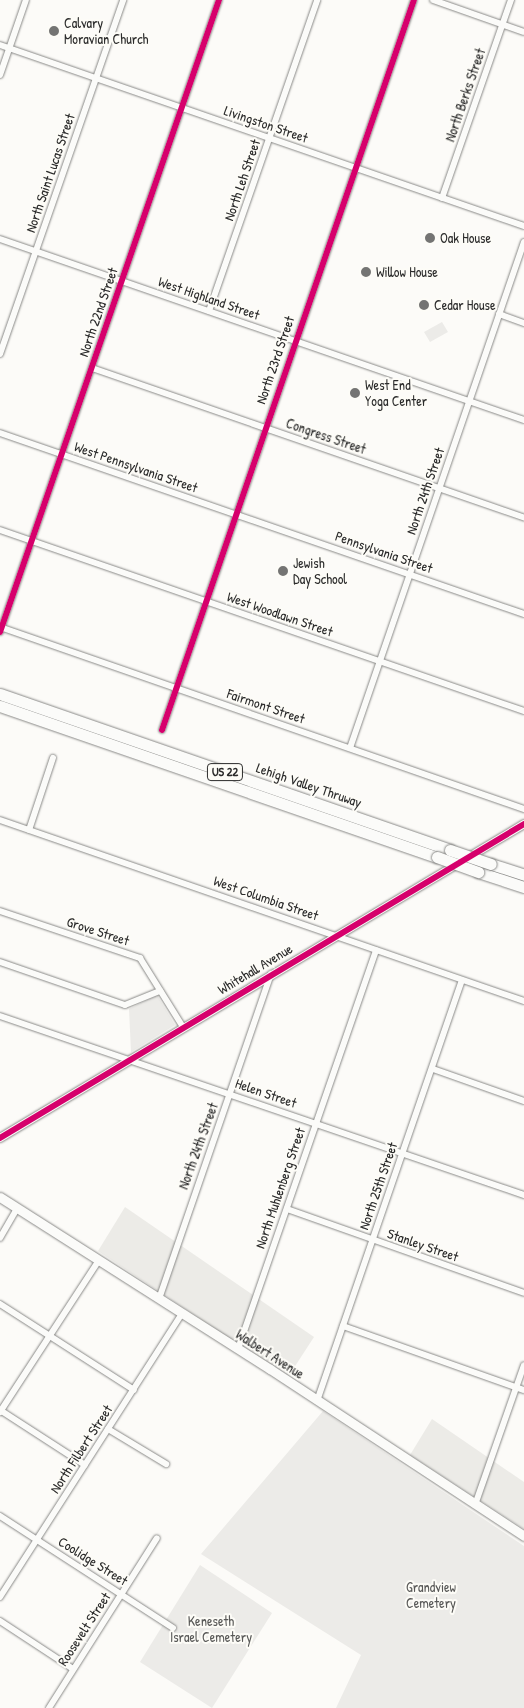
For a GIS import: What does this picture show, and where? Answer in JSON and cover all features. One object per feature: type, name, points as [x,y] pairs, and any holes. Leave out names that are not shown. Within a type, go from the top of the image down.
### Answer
[{"type":"highway","name":"Lehigh Valley Thruway","points":[[0,694],[524,875]]},
{"type":"highway","name":"Lehigh Valley Thruway","points":[[0,706],[524,887]]},
{"type":"main road","name":"Walbert Avenue","points":[[0,1198],[238,1349],[524,1536]]},
{"type":"street","points":[[0,76],[26,0]]},
{"type":"street","name":"North Saint Lucas Street","points":[[0,354],[123,0]]},
{"type":"street","name":"North 22nd Street","points":[[0,629],[32,542],[219,0]]},
{"type":"street","name":"North Leh Street","points":[[209,311],[317,0]]},
{"type":"street","name":"North 23rd Street","points":[[162,730],[414,0]]},
{"type":"street","points":[[433,0],[524,32]]},
{"type":"street","name":"North Berks Street","points":[[442,198],[511,0]]},
{"type":"street","name":"Livingston Street","points":[[0,45],[524,226]]},
{"type":"street","name":"West Highland Street","points":[[0,239],[524,420]]},
{"type":"street","name":"North 24th Street","points":[[350,748],[524,242]]},
{"type":"street","points":[[500,314],[524,323]]},
{"type":"street","name":"Congress Street","points":[[92,368],[524,518]]},
{"type":"street","name":"West Pennsylvania Street","points":[[0,433],[236,514]]},
{"type":"street","name":"Pennsylvania Street","points":[[236,514],[524,614]]},
{"type":"street","name":"West Woodlawn Street","points":[[0,530],[524,711]]},
{"type":"street","name":"Fairmont Street","points":[[0,629],[524,809]]},
{"type":"street","points":[[29,830],[53,758]]},
{"type":"street","name":"West Columbia Street","points":[[0,820],[524,1001]]},
{"type":"street","name":"Whitehall Avenue","points":[[0,1138],[524,824]]},
{"type":"street","name":"Grove Street","points":[[0,912],[140,958],[183,1027]]},
{"type":"street","name":"North Muhlenberg Street","points":[[238,1349],[376,950]]},
{"type":"street","points":[[0,962],[125,1005],[160,991]]},
{"type":"street","name":"North 24th Street","points":[[159,1299],[271,974]]},
{"type":"street","name":"North 25th Street","points":[[317,1400],[433,1069],[462,980]]},
{"type":"street","name":"Helen Street","points":[[0,1016],[524,1195]]},
{"type":"street","points":[[433,1069],[524,1101]]},
{"type":"street","points":[[0,1238],[17,1209]]},
{"type":"street","name":"Stanley Street","points":[[287,1209],[524,1292]]},
{"type":"street","points":[[84,1465],[0,1411],[99,1260]]},
{"type":"street","points":[[0,1304],[134,1390]]},
{"type":"street","name":"North Filbert Street","points":[[0,1597],[182,1314]]},
{"type":"street","points":[[343,1326],[524,1390]]},
{"type":"street","points":[[476,1505],[524,1364]]},
{"type":"street","points":[[108,1429],[166,1464]]},
{"type":"street","name":"Coolidge Street","points":[[0,1516],[172,1628]]},
{"type":"street","name":"Roosevelt Street","points":[[49,1708],[157,1538]]},
{"type":"street","points":[[0,1622],[73,1669]]},
{"type":"shaded area","points":[[125,1207],[314,1337],[288,1377],[98,1251]]},
{"type":"shaded area","points":[[432,1419],[524,1482],[524,1529],[410,1455]]},
{"type":"green space","points":[[442,322],[448,332],[430,342],[424,332]]},
{"type":"green space","points":[[157,995],[175,1025],[131,1052],[129,1009]]},
{"type":"green space","name":"Grandview Cemetery","points":[[323,1411],[524,1546],[524,1708],[336,1708],[361,1655],[201,1554]]},
{"type":"green space","name":"Keneseth Israel Cemetery","points":[[200,1565],[272,1613],[212,1708],[140,1662]]},
{"type":"cycle path","points":[[0,632],[219,0]]},
{"type":"cycle path","points":[[162,730],[414,0]]},
{"type":"cycle path","points":[[0,1138],[524,824]]},
{"type":"place","name":"Calvary Moravian Church","points":[[54,31]]},
{"type":"place","name":"Oak House","points":[[430,238]]},
{"type":"place","name":"Willow House","points":[[366,272]]},
{"type":"place","name":"Cedar House","points":[[424,305]]},
{"type":"place","name":"West End Yoga Center","points":[[355,393]]},
{"type":"place","name":"Jewish Day School","points":[[283,571]]}]
